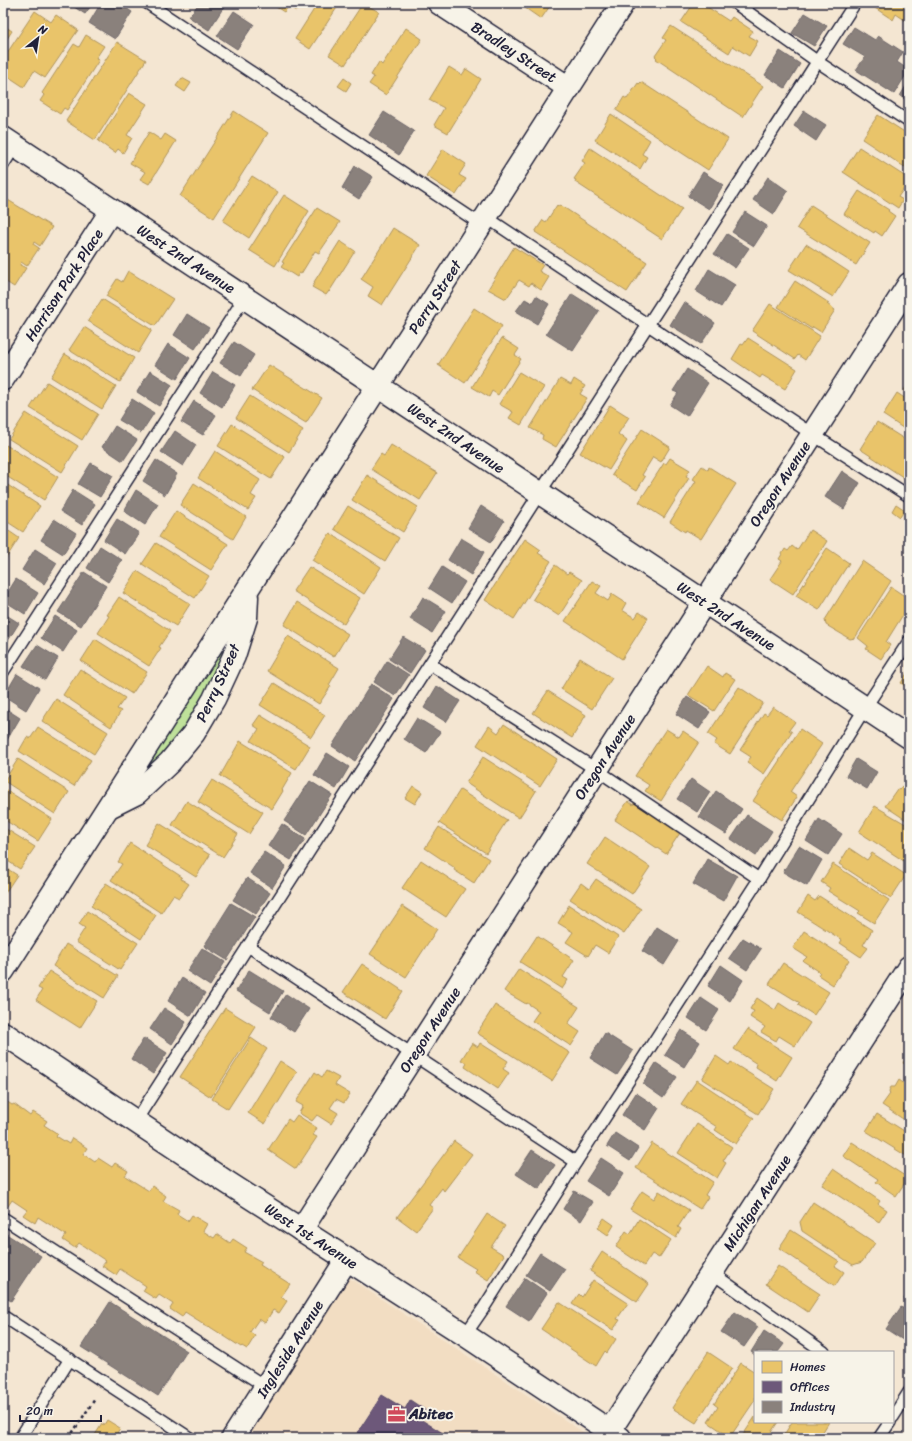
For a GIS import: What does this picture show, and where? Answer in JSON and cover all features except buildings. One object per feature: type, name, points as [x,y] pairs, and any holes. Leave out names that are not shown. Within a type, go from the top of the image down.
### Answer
[{"type":"street","name":"Bradley Street","points":[[439,3],[569,88]]},
{"type":"street","name":"Perry Street","points":[[3,971],[110,807],[623,3]]},
{"type":"street","name":"West 2nd Avenue","points":[[9,142],[111,211],[245,297],[909,737]]},
{"type":"street","name":"Harrison Park Place","points":[[3,379],[111,211]]},
{"type":"street","name":"Oregon Avenue","points":[[301,1230],[909,284]]},
{"type":"street","name":"Perry Street","points":[[110,807],[137,793],[170,762],[194,733],[214,699],[234,656],[246,618],[247,591]]},
{"type":"street","name":"Michigan Avenue","points":[[611,1436],[712,1273],[909,967]]},
{"type":"street","name":"West 1st Avenue","points":[[3,1033],[135,1122],[465,1335],[611,1436]]},
{"type":"street","name":"Ingleside Avenue","points":[[233,1438],[347,1259]]},
{"type":"lane","points":[[147,3],[484,221],[648,324],[812,434],[909,496]]},
{"type":"lane","points":[[734,3],[818,62],[909,122]]},
{"type":"lane","points":[[135,1122],[855,3]]},
{"type":"lane","points":[[3,165],[9,142]]},
{"type":"lane","points":[[3,672],[245,297]]},
{"type":"lane","points":[[465,1335],[759,879],[865,708],[909,641]]},
{"type":"lane","points":[[430,664],[597,770],[759,879]]},
{"type":"lane","points":[[248,946],[576,1162]]},
{"type":"lane","points":[[3,1218],[266,1387]]},
{"type":"lane","points":[[712,1273],[823,1351]]},
{"type":"lane","points":[[3,1317],[190,1438]]},
{"type":"lane","points":[[20,1438],[70,1359]]},
{"type":"lane","points":[[894,1414],[897,1403],[909,1392]]},
{"type":"lane","points":[[879,1438],[889,1423]]},
{"type":"path","points":[[70,1438],[96,1397]]},
{"type":"shaded area","points":[[346,1276],[416,1322],[592,1438],[241,1438]]},
{"type":"green space","points":[[247,591],[194,733],[109,807]]},
{"type":"place","name":"Abitec","points":[[396,1414]]}]
